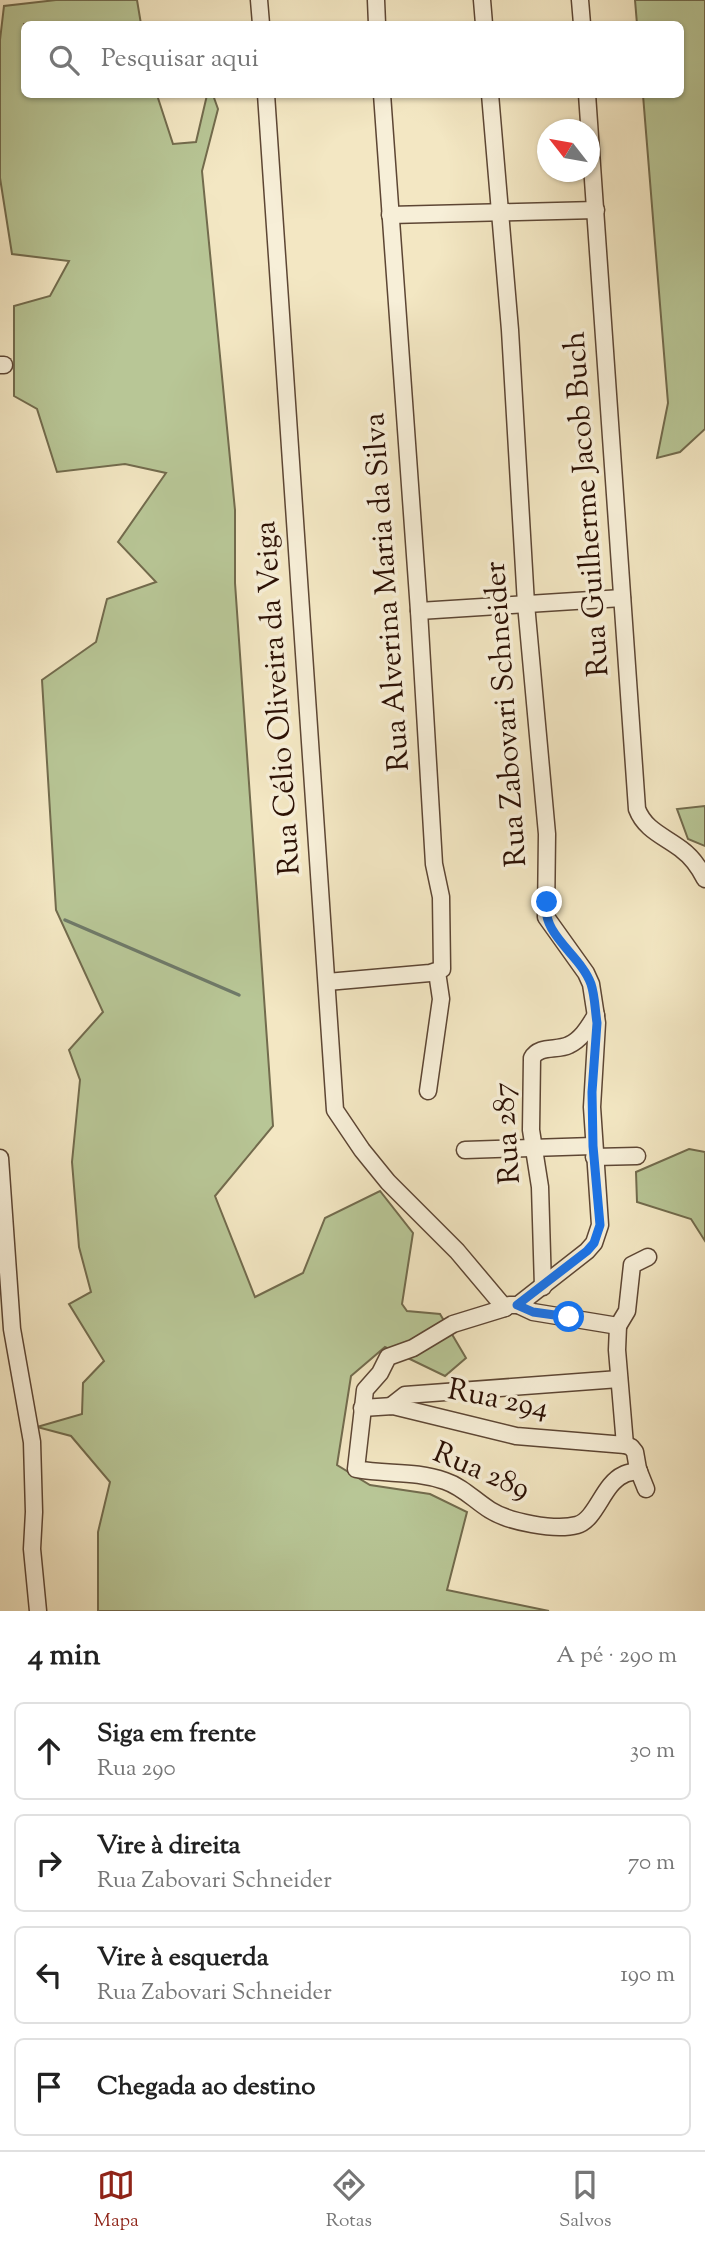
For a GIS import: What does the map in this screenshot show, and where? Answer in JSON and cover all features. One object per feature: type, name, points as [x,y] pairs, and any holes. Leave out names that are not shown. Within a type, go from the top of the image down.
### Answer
[{"type":"street","points":[[259,0],[261,21]]},
{"type":"street","points":[[376,0],[377,21]]},
{"type":"street","points":[[482,0],[484,21]]},
{"type":"street","points":[[580,0],[582,21]]},
{"type":"street","name":"Rua Célio Oliveira da Veiga","points":[[266,98],[335,1110],[387,1182],[511,1306]]},
{"type":"street","name":"Rua Alverina Maria da Silva","points":[[382,98],[434,864],[441,897],[442,969],[437,972],[441,999],[428,1091]]},
{"type":"street","name":"Rua Zabovari Schneider","points":[[490,98],[510,330],[526,604],[547,834],[546,917],[591,984],[597,1023],[592,1092],[600,1216],[598,1233],[587,1251],[543,1287],[511,1306]]},
{"type":"street","name":"Rua Guilherme Jacob Buch","points":[[587,98],[637,808],[648,827],[683,850],[705,879]]},
{"type":"street","points":[[390,215],[596,210]]},
{"type":"street","points":[[419,611],[622,598]]},
{"type":"street","points":[[327,982],[437,972]]},
{"type":"street","name":"Rua 287","points":[[543,1287],[540,1187],[534,1148],[531,1066],[534,1053],[568,1046],[584,1033],[596,1014]]},
{"type":"street","points":[[465,1150],[534,1148],[637,1156]]},
{"type":"street","points":[[0,1158],[12,1329],[32,1442],[32,1549],[38,1611]]},
{"type":"street","points":[[646,1489],[634,1449],[625,1445],[617,1350],[618,1326],[626,1311],[632,1265],[648,1257]]},
{"type":"street","points":[[511,1306],[618,1326]]},
{"type":"street","name":"Rua 289","points":[[511,1306],[453,1324],[413,1348],[388,1357],[380,1373],[365,1390],[356,1469],[370,1472],[411,1472],[446,1480],[463,1488],[490,1511],[515,1522],[566,1527],[581,1524],[592,1513],[606,1489],[624,1474],[639,1471]]},
{"type":"street","points":[[391,1406],[405,1395],[619,1378]]},
{"type":"street","name":"Rua 294","points":[[362,1408],[391,1406],[516,1436],[625,1445]]},
{"type":"green space","points":[[56,0],[137,0],[140,21],[21,21],[21,98],[158,98],[173,144],[196,142],[206,98],[214,98],[218,109],[202,171],[235,510],[235,583],[273,1126],[215,1196],[255,1297],[303,1273],[325,1218],[380,1191],[413,1233],[402,1304],[407,1311],[440,1314],[466,1358],[445,1376],[385,1347],[351,1376],[337,1465],[370,1485],[430,1494],[467,1512],[447,1590],[549,1611],[98,1611],[98,1532],[110,1482],[71,1436],[37,1427],[82,1414],[83,1383],[104,1361],[69,1304],[91,1292],[79,1247],[72,1162],[80,1080],[69,1050],[103,1012],[56,910],[42,680],[96,642],[107,599],[156,582],[118,542],[166,473],[125,464],[57,472],[37,409],[14,396],[14,306],[50,296],[69,261],[12,254],[0,178],[0,40],[4,6]]},
{"type":"green space","points":[[635,0],[705,0],[705,429],[680,452],[657,458],[668,403],[643,98],[684,98],[684,21],[637,21]]},
{"type":"green space","points":[[705,806],[705,846],[688,839],[677,809]]},
{"type":"green space","points":[[689,1149],[705,1152],[705,1241],[691,1219],[637,1202],[636,1172]]},
{"type":"waterway","points":[[65,920],[239,995]]},
{"type":"route","points":[[547,902],[546,917],[549,924],[577,960],[591,984],[596,1014],[592,1107],[600,1225],[594,1243],[587,1251],[517,1305],[533,1312],[569,1317]]}]
